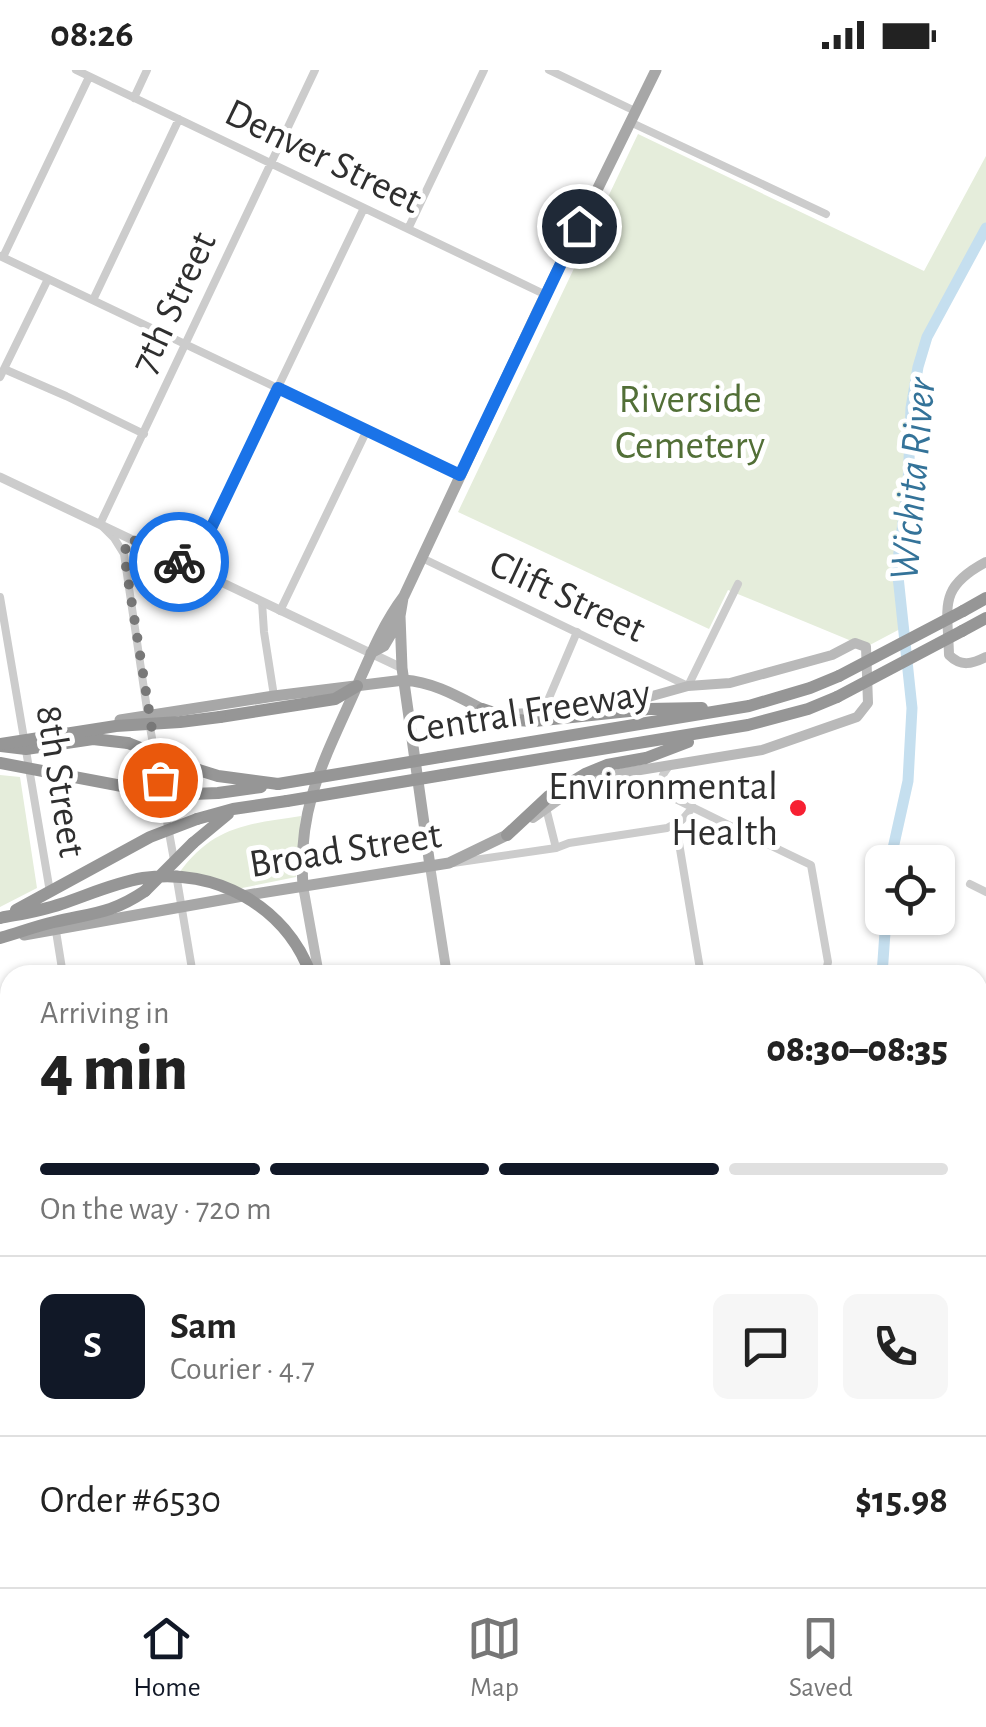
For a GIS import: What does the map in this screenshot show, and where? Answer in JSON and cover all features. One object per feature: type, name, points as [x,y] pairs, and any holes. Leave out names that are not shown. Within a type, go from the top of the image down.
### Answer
[{"type":"highway","name":"Central Freeway","points":[[0,764],[143,790],[218,793],[749,706],[794,694],[838,676],[986,598]]},
{"type":"highway","name":"Central Freeway","points":[[0,918],[150,836],[197,819],[782,717],[837,697],[986,622]]},
{"type":"highway","points":[[0,744],[334,699],[357,686]]},
{"type":"highway","points":[[482,709],[534,722],[648,710],[749,706]]},
{"type":"highway","points":[[507,835],[550,796],[586,774],[646,758],[719,731]]},
{"type":"highway","points":[[0,744],[93,739],[128,742],[218,776],[278,784]]},
{"type":"highway","points":[[0,939],[126,904],[233,810]]},
{"type":"highway","points":[[0,918],[56,906],[140,878],[204,880],[234,890],[270,914],[296,942],[306,965]]},
{"type":"main road","points":[[317,965],[303,886],[302,840],[323,758],[656,70]]},
{"type":"main road","points":[[986,562],[961,576],[948,600],[949,655],[956,662],[971,664],[986,657]]},
{"type":"main road","points":[[371,652],[384,646],[392,636],[404,596]]},
{"type":"main road","points":[[400,616],[403,674],[446,965]]},
{"type":"main road","name":"Central Freeway","points":[[482,709],[518,714],[645,698],[688,686],[730,683],[832,656],[856,642],[866,646],[868,704],[856,718],[762,750],[589,782],[507,835]]},
{"type":"main road","points":[[25,742],[148,716],[357,686],[403,674],[482,709]]},
{"type":"main road","points":[[448,863],[507,835]]},
{"type":"main road","name":"Broad Street","points":[[55,926],[448,863]]},
{"type":"street","name":"Denver Street","points":[[76,70],[546,295]]},
{"type":"street","points":[[134,98],[147,70]]},
{"type":"street","name":"7th Street","points":[[100,524],[315,70]]},
{"type":"street","points":[[408,230],[484,70]]},
{"type":"street","points":[[548,70],[826,214]]},
{"type":"street","points":[[89,77],[2,256],[460,475]]},
{"type":"street","points":[[93,300],[179,120]]},
{"type":"street","points":[[192,568],[364,208]]},
{"type":"street","points":[[48,279],[2,373],[66,396],[144,434]]},
{"type":"street","points":[[280,611],[367,430]]},
{"type":"street","points":[[0,476],[371,652],[403,674]]},
{"type":"street","points":[[100,524],[124,554],[191,965]]},
{"type":"street","points":[[124,554],[129,538]]},
{"type":"street","name":"Clift Street","points":[[422,558],[688,686]]},
{"type":"street","points":[[688,686],[738,584]]},
{"type":"street","name":"8th Street","points":[[0,597],[61,965]]},
{"type":"street","points":[[262,602],[274,696]]},
{"type":"street","points":[[543,712],[578,632]]},
{"type":"street","points":[[667,794],[661,777],[670,765]]},
{"type":"street","points":[[622,773],[811,865],[827,965]]},
{"type":"street","points":[[692,807],[676,825],[699,965]]},
{"type":"street","points":[[546,808],[556,848]]},
{"type":"street","name":"Broad Street","points":[[448,863],[676,825]]},
{"type":"street","points":[[970,884],[986,892]]},
{"type":"green space","name":"Riverside Cemetery","points":[[638,134],[924,271],[986,156],[986,228],[927,337],[918,367],[897,567],[902,628],[866,647],[728,590],[709,629],[458,512]]},
{"type":"green space","points":[[0,775],[20,777],[37,888],[0,907]]},
{"type":"green space","points":[[301,816],[296,877],[237,889],[179,873],[219,836],[248,825]]},
{"type":"waterway","name":"Wichita River","points":[[894,845],[908,781],[912,708],[897,567],[908,486],[911,408],[927,337],[986,228]]},
{"type":"waterway","name":"Wichita River","points":[[883,965],[885,935]]},
{"type":"way so far","points":[[160,780],[124,554],[129,538],[179,562]]},
{"type":"place","name":"Environmental Health","points":[[798,808]]},
{"type":"route","points":[[179,562],[192,568],[278,388],[460,475],[579,226]]}]
